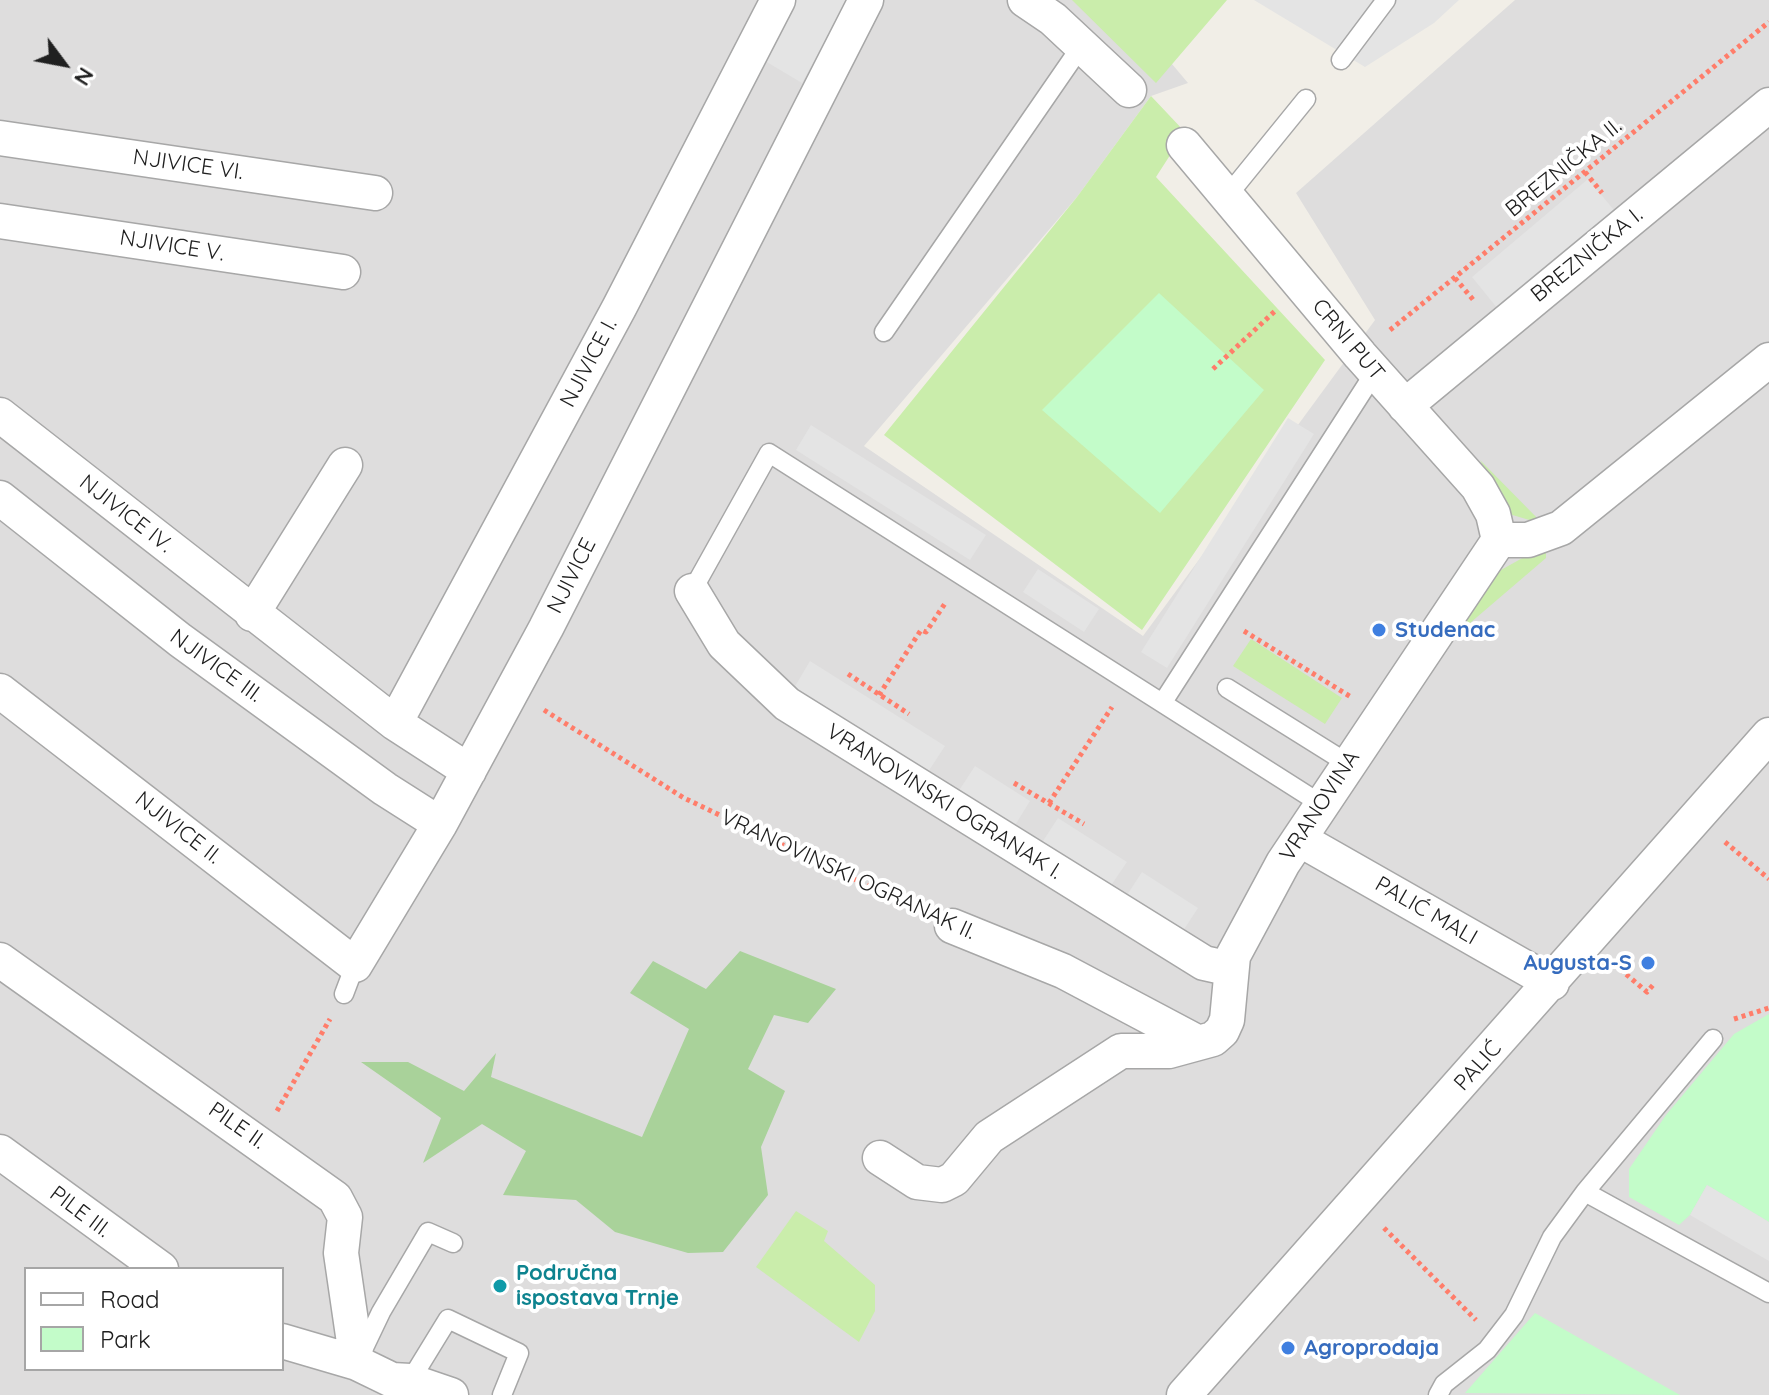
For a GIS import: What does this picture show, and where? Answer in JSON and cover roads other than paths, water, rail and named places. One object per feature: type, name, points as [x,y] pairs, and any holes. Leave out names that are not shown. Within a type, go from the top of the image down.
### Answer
[{"type":"street","name":"NJIVICE I.","points":[[395,723],[611,322],[778,0]]},
{"type":"street","name":"NJIVICE","points":[[350,980],[469,771],[866,0]]},
{"type":"street","points":[[1025,0],[1082,45],[1129,90]]},
{"type":"street","name":"BREZNIČKA I.","points":[[1405,406],[1769,105]]},
{"type":"street","name":"NJIVICE VI.","points":[[0,138],[375,193]]},
{"type":"street","name":"CRNI PUT","points":[[1184,145],[1375,372],[1478,487],[1493,514],[1499,540]]},
{"type":"street","name":"NJIVICE V.","points":[[0,221],[343,272]]},
{"type":"street","points":[[1499,540],[1528,540],[1561,528],[1769,360]]},
{"type":"street","name":"NJIVICE IV.","points":[[0,415],[395,723],[469,771]]},
{"type":"street","points":[[252,614],[345,465]]},
{"type":"street","name":"NJIVICE III.","points":[[0,498],[180,640],[385,789],[440,824]]},
{"type":"street","name":"VRANOVINA","points":[[880,1158],[917,1182],[942,1185],[954,1179],[989,1137],[1097,1064],[1121,1051],[1169,1051],[1195,1041],[1213,1039],[1222,1031],[1228,1009],[1231,969],[1240,940],[1347,763],[1499,540]]},
{"type":"street","name":"VRANOVINSKI OGRANAK I.","points":[[692,591],[724,644],[763,683],[800,712],[1204,963],[1231,969]]},
{"type":"street","name":"NJIVICE II.","points":[[0,691],[350,980]]},
{"type":"street","name":"PALIĆ","points":[[1184,1395],[1769,735]]},
{"type":"street","name":"PALIĆ MALI","points":[[1299,839],[1552,983]]},
{"type":"street","name":"VRANOVINSKI OGRANAK II.","points":[[952,926],[1063,971],[1195,1041]]},
{"type":"street","name":"PILE II.","points":[[0,960],[324,1187],[341,1207],[345,1217],[341,1253],[357,1363]]},
{"type":"street","name":"PILE III.","points":[[0,1152],[158,1267]]},
{"type":"street","points":[[284,1342],[357,1363],[395,1385],[451,1395]]},
{"type":"lane","points":[[1341,60],[1386,0]]},
{"type":"lane","points":[[884,332],[1082,45]]},
{"type":"lane","points":[[1228,195],[1306,99]]},
{"type":"lane","points":[[1163,702],[1375,372]]},
{"type":"lane","points":[[692,591],[769,453],[1321,804]]},
{"type":"lane","points":[[1227,688],[1347,763]]},
{"type":"lane","points":[[1441,1390],[1496,1339],[1514,1315],[1552,1237],[1585,1192],[1713,1039]]},
{"type":"lane","points":[[1585,1192],[1769,1293]]},
{"type":"lane","points":[[357,1363],[381,1312],[428,1232],[453,1243]]},
{"type":"lane","points":[[395,1385],[448,1319],[519,1353],[502,1395]]},
{"type":"place","name":"Studenac","points":[[1379,630]]},
{"type":"place","name":"Augusta-S","points":[[1648,963]]},
{"type":"place","name":"Područna ispostava Trnje","points":[[500,1286]]},
{"type":"place","name":"Agroprodaja","points":[[1288,1348]]}]
